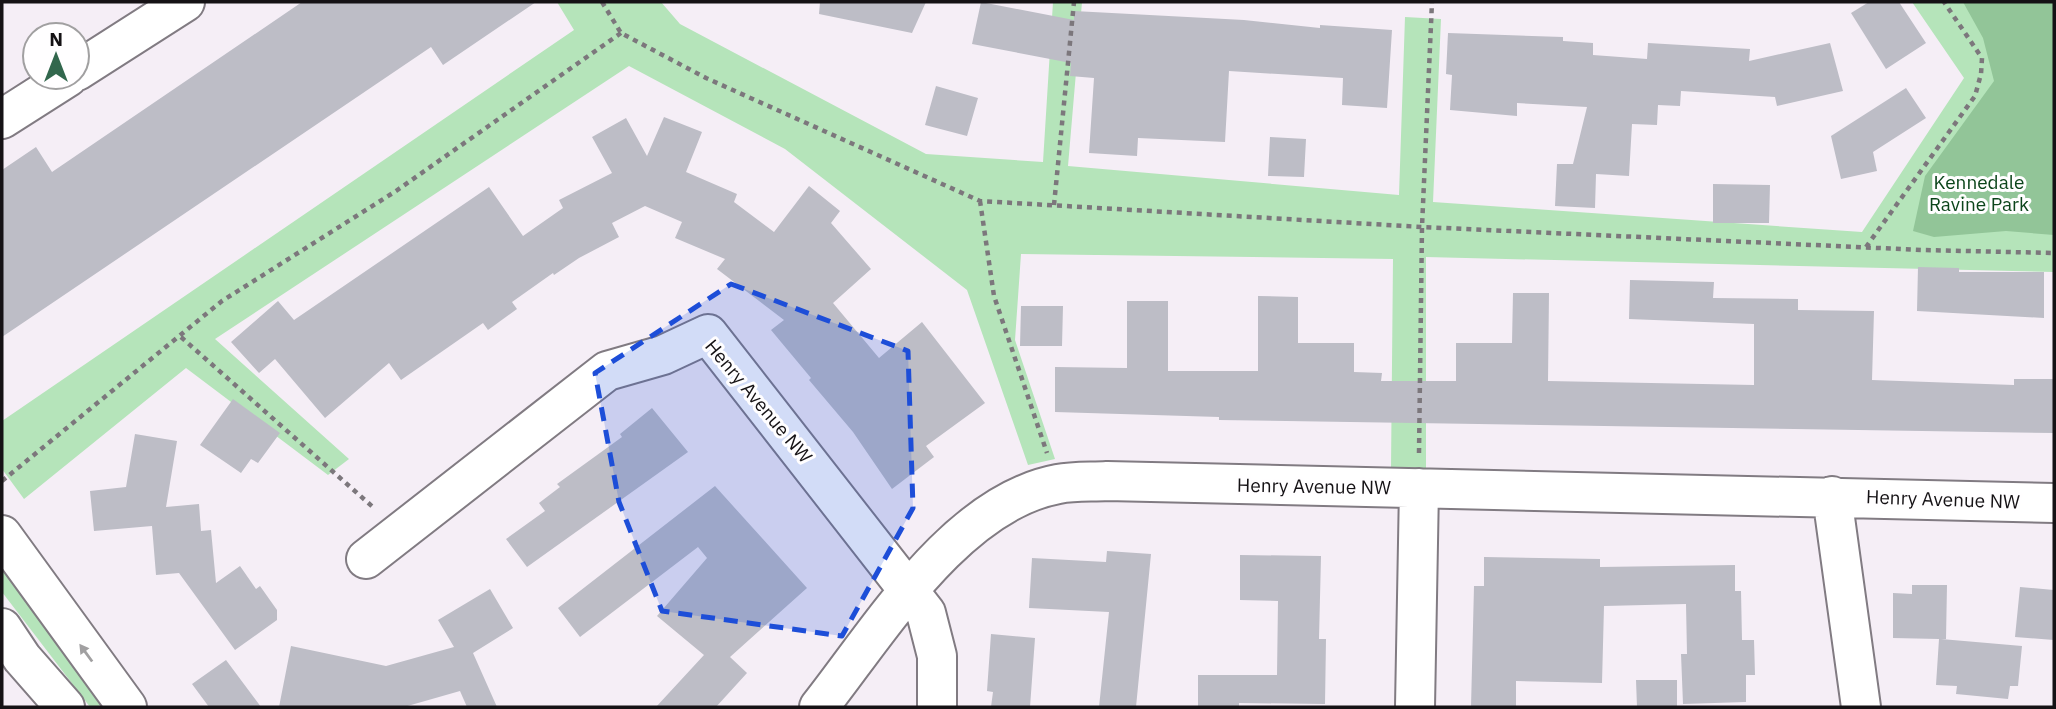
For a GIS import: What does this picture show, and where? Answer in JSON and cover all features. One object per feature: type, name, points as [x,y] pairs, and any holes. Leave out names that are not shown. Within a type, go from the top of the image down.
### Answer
[{"type":"street","points":[[91,62],[185,2]]},
{"type":"street","points":[[2,119],[46,91]]},
{"type":"street","name":"Henry Avenue NW","points":[[366,559],[607,371],[663,355],[708,334],[911,589],[926,613],[935,640],[937,707]]},
{"type":"street","name":"Henry Avenue NW","points":[[819,707],[911,589],[952,545],[994,510],[1023,495],[1058,484],[1107,481],[2054,503]]},
{"type":"street","name":"Henry Avenue NW","points":[[1415,707],[1419,488]]},
{"type":"street","points":[[1832,496],[1861,707]]},
{"type":"street","points":[[2,535],[127,707]]},
{"type":"street","points":[[2,628],[22,658],[65,707]]},
{"type":"path","points":[[602,2],[621,33],[706,78],[980,201],[1422,227],[2054,253]]},
{"type":"path","points":[[1054,205],[1074,2]]},
{"type":"path","points":[[1419,488],[1422,227],[1432,2]]},
{"type":"path","points":[[1866,247],[1975,96],[1982,58],[1944,2]]},
{"type":"path","points":[[2,481],[222,301],[396,191],[621,33]]},
{"type":"path","points":[[980,201],[994,296],[1058,484]]},
{"type":"path","points":[[181,337],[401,532]]},
{"type":"highlighted area","points":[[731,284],[908,351],[913,508],[842,636],[662,611],[619,502],[595,373]]},
{"type":"green space","name":"Kennedale Ravine Park","points":[[557,2],[661,2],[680,24],[926,154],[1043,162],[1053,2],[1082,2],[1068,166],[1399,195],[1405,17],[1441,19],[1433,202],[1862,232],[1964,78],[1912,2],[2054,2],[2054,272],[1426,257],[1426,470],[1391,468],[1393,259],[1021,254],[1015,340],[1055,459],[1028,465],[967,290],[785,149],[629,66],[215,339],[349,459],[328,475],[186,368],[24,499],[2,469],[2,421],[574,30]]},
{"type":"green space","points":[[1963,2],[2054,2],[2054,235],[2006,231],[1934,237],[1913,231],[1925,176],[1994,81],[1983,38]]},
{"type":"green space","points":[[2,560],[111,707],[90,707],[2,592]]},
{"type":"building","points":[[302,2],[536,2],[443,65],[431,47],[2,337],[2,170],[36,147],[52,172]]},
{"type":"building","points":[[820,2],[926,2],[912,33],[819,14]]},
{"type":"building","points":[[981,2],[1074,20],[1074,11],[1244,20],[1320,28],[1320,25],[1392,30],[1387,108],[1342,105],[1343,78],[1229,71],[1225,142],[1138,138],[1137,156],[1089,153],[1094,78],[1070,76],[1071,63],[972,44]]},
{"type":"building","points":[[1869,2],[1899,2],[1926,43],[1886,69],[1851,13]]},
{"type":"building","points":[[1448,33],[1563,37],[1563,41],[1593,43],[1593,55],[1647,59],[1648,43],[1750,49],[1749,61],[1830,43],[1843,91],[1777,106],[1775,97],[1681,91],[1680,106],[1658,105],[1657,125],[1632,124],[1629,176],[1596,174],[1595,208],[1555,206],[1557,164],[1573,164],[1587,107],[1517,103],[1517,116],[1450,110],[1452,75],[1446,74]]},
{"type":"building","points":[[936,86],[978,98],[967,136],[925,125]]},
{"type":"building","points":[[1906,88],[1926,118],[1873,152],[1877,171],[1841,179],[1831,136]]},
{"type":"building","points":[[664,117],[702,132],[686,172],[737,194],[734,202],[774,232],[809,186],[840,211],[831,223],[871,269],[833,303],[879,358],[922,322],[985,403],[926,446],[934,457],[892,489],[853,432],[771,330],[784,320],[717,269],[725,259],[675,238],[682,222],[645,206],[612,223],[619,237],[554,275],[553,273],[512,302],[517,309],[488,330],[483,323],[401,380],[389,363],[325,418],[275,359],[259,373],[231,342],[278,301],[294,320],[489,187],[523,236],[563,208],[559,200],[612,173],[592,137],[626,118],[647,156]]},
{"type":"building","points":[[1270,137],[1306,139],[1304,177],[1268,176]]},
{"type":"building","points":[[1713,184],[1770,185],[1769,223],[1713,223]]},
{"type":"building","points":[[1918,267],[1959,268],[1959,272],[2044,272],[2044,318],[1917,311]]},
{"type":"building","points":[[1630,280],[1714,282],[1713,298],[1798,299],[1798,310],[1874,311],[1872,380],[2014,385],[2014,379],[2054,379],[2054,433],[1219,420],[1219,417],[1055,412],[1055,367],[1127,368],[1127,301],[1168,301],[1168,371],[1258,371],[1258,296],[1298,297],[1298,343],[1354,343],[1354,372],[1382,373],[1381,381],[1456,381],[1456,343],[1512,343],[1513,293],[1549,293],[1548,381],[1754,385],[1754,324],[1629,319]]},
{"type":"building","points":[[1021,306],[1063,306],[1062,346],[1020,346]]},
{"type":"building","points":[[233,399],[280,433],[258,463],[251,459],[241,473],[200,445]]},
{"type":"building","points":[[652,408],[688,452],[527,567],[506,539],[545,511],[539,503],[560,487],[557,484],[622,437],[620,434]]},
{"type":"building","points":[[135,434],[177,441],[166,507],[199,504],[201,531],[211,530],[216,583],[240,566],[256,589],[260,586],[277,610],[277,620],[235,650],[179,573],[156,575],[152,526],[94,531],[90,491],[126,487]]},
{"type":"building","points":[[715,486],[807,588],[730,657],[747,673],[716,707],[656,707],[704,655],[657,616],[707,558],[698,547],[580,637],[558,608]]},
{"type":"building","points":[[1107,551],[1151,554],[1136,707],[1099,707],[1109,612],[1029,608],[1032,558],[1106,562]]},
{"type":"building","points":[[1240,555],[1321,556],[1319,639],[1326,639],[1325,704],[1239,703],[1239,707],[1198,707],[1198,675],[1277,675],[1278,601],[1240,600]]},
{"type":"building","points":[[1484,557],[1600,559],[1600,567],[1735,565],[1735,591],[1741,591],[1742,640],[1754,640],[1755,675],[1746,675],[1746,702],[1683,704],[1681,654],[1687,654],[1686,604],[1604,606],[1602,683],[1516,681],[1516,707],[1471,707],[1474,586],[1484,586]]},
{"type":"building","points":[[1912,585],[1947,585],[1946,639],[1941,639],[2022,646],[2018,686],[2010,686],[2008,699],[1956,694],[1957,686],[1936,685],[1939,639],[1893,638],[1893,593],[1912,594]]},
{"type":"building","points":[[2020,587],[2054,590],[2054,640],[2015,637]]},
{"type":"building","points":[[490,589],[513,628],[473,653],[497,707],[467,707],[460,691],[404,707],[279,707],[291,646],[386,666],[454,647],[438,620]]},
{"type":"building","points":[[991,634],[1035,638],[1030,707],[991,707],[993,692],[987,691]]},
{"type":"building","points":[[226,660],[261,707],[209,707],[192,684]]},
{"type":"building","points":[[1636,680],[1677,680],[1677,707],[1637,707]]}]
